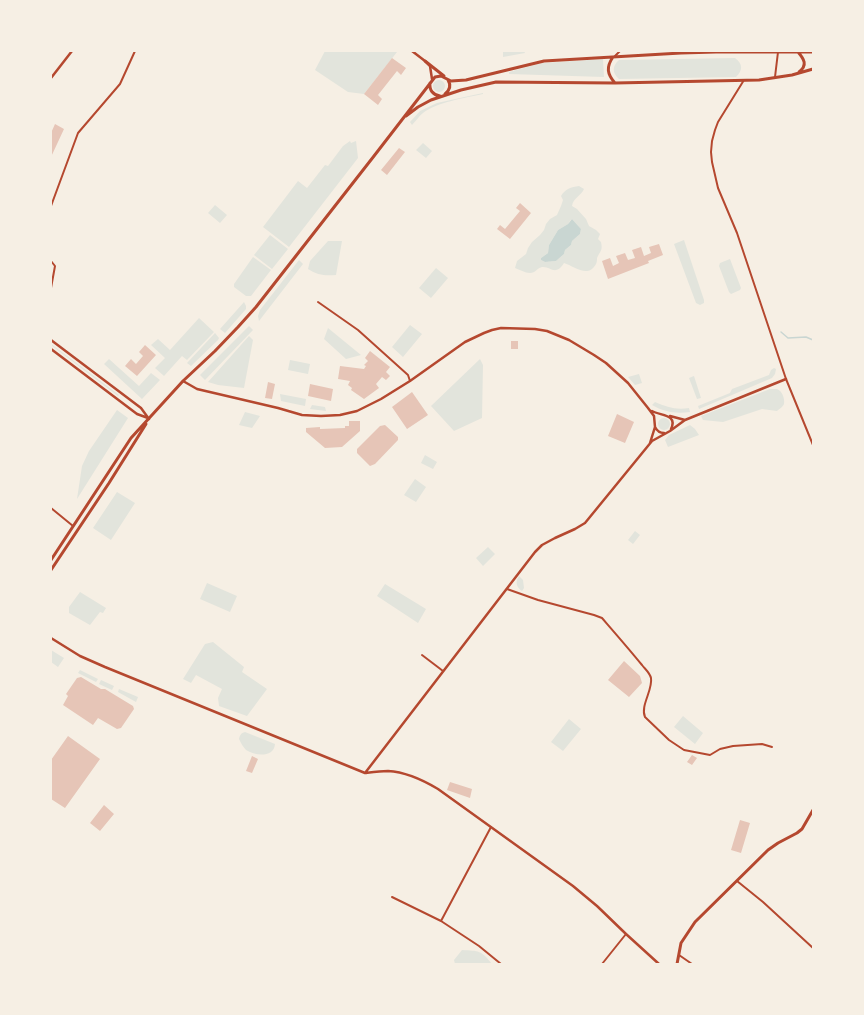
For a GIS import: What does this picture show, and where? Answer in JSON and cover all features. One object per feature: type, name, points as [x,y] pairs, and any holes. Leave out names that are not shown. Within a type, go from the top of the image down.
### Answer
[{"type":"main road","points":[[425,61],[451,81],[466,80],[544,62],[680,53],[778,51],[813,52]]},
{"type":"main road","points":[[798,52],[804,59],[803,69],[798,74]]},
{"type":"main road","points":[[614,57],[609,64],[608,72],[615,83]]},
{"type":"main road","points":[[402,120],[425,102],[443,95],[496,82],[615,83],[759,80],[798,74],[813,69]]},
{"type":"main road","points":[[51,560],[131,438],[256,307],[432,80],[438,76],[446,78],[450,84],[450,88],[443,95],[437,95],[431,91],[430,86],[432,80]]},
{"type":"main road","points":[[51,570],[142,432],[149,418]]},
{"type":"main road","points":[[677,964],[681,942],[695,922],[773,846],[802,829],[813,810]]},
{"type":"street","points":[[51,78],[72,51]]},
{"type":"street","points":[[51,206],[78,133],[120,84],[136,51]]},
{"type":"street","points":[[412,51],[425,61],[430,68],[432,80]]},
{"type":"street","points":[[614,57],[620,51]]},
{"type":"street","points":[[775,78],[778,51]]},
{"type":"street","points":[[744,80],[718,122],[710,152],[718,188],[737,233],[786,379],[813,445]]},
{"type":"street","points":[[51,262],[55,266],[51,288]]},
{"type":"street","points":[[318,302],[358,330],[408,375],[410,381]]},
{"type":"street","points":[[184,381],[197,389],[302,415],[340,415],[357,411],[381,400],[465,342],[484,333],[506,328],[547,330],[569,340],[606,363],[628,384],[648,408],[654,416],[655,425],[659,432],[663,434],[668,432],[672,428],[673,421],[666,416],[658,417],[655,425],[650,443]]},
{"type":"street","points":[[51,340],[141,408],[149,418]]},
{"type":"street","points":[[51,349],[137,414],[149,418]]},
{"type":"street","points":[[365,773],[535,552],[542,545],[585,523],[650,443],[685,420],[786,379]]},
{"type":"street","points":[[648,408],[656,413],[685,420]]},
{"type":"street","points":[[51,508],[74,526]]},
{"type":"street","points":[[507,589],[538,600],[602,618],[648,672],[651,678],[650,689],[643,712],[645,717],[669,740],[684,750],[710,754],[720,749],[733,746],[762,744],[772,747]]},
{"type":"street","points":[[51,638],[80,656],[105,667],[365,773],[388,771],[406,774],[421,780],[438,790],[573,886],[597,906],[659,964]]},
{"type":"street","points":[[422,655],[443,671]]},
{"type":"street","points":[[441,920],[491,827]]},
{"type":"street","points":[[736,881],[763,902],[813,948]]},
{"type":"street","points":[[392,897],[441,920],[479,946],[501,964]]},
{"type":"street","points":[[602,964],[626,934]]},
{"type":"street","points":[[679,955],[692,964]]},
{"type":"shaded area","points":[[325,51],[397,52],[364,94],[348,92],[315,70]]},
{"type":"shaded area","points":[[503,51],[524,51],[525,53],[503,57]]},
{"type":"shaded area","points":[[735,58],[741,65],[740,72],[736,77],[619,79],[614,72],[614,67],[619,60]]},
{"type":"shaded area","points":[[603,59],[604,77],[509,74],[509,72],[542,63]]},
{"type":"shaded area","points":[[437,80],[441,80],[445,86],[441,92],[437,92],[433,88],[433,84]]},
{"type":"shaded area","points":[[483,93],[436,106],[423,113],[412,125],[410,122],[420,111],[437,103]]},
{"type":"shaded area","points":[[350,141],[351,143],[356,141],[358,158],[289,247],[263,227],[298,181],[307,188],[325,165],[328,166],[343,146]]},
{"type":"shaded area","points":[[423,143],[432,151],[426,158],[416,150]]},
{"type":"shaded area","points":[[576,186],[584,189],[574,201],[572,206],[577,209],[586,219],[589,226],[600,234],[598,239],[602,245],[596,264],[589,271],[576,269],[564,263],[561,267],[555,270],[542,267],[532,273],[527,273],[515,268],[517,261],[526,254],[532,242],[544,230],[546,224],[550,219],[557,215],[563,200],[561,196],[568,189]],"holes":[[[572,219],[581,229],[580,234],[572,241],[571,245],[565,250],[564,254],[556,261],[545,262],[541,260],[541,258],[548,253],[549,245],[558,230],[568,224]]]},
{"type":"shaded area","points":[[215,205],[227,215],[220,223],[208,213]]},
{"type":"shaded area","points":[[572,219],[581,229],[580,234],[572,241],[571,245],[565,250],[564,254],[556,261],[545,262],[541,260],[541,258],[548,253],[549,245],[558,230],[568,224]]},
{"type":"shaded area","points":[[270,235],[288,249],[272,269],[254,255]]},
{"type":"shaded area","points":[[684,240],[704,300],[704,303],[700,305],[696,303],[674,244]]},
{"type":"shaded area","points":[[328,241],[342,241],[336,275],[321,275],[308,269],[310,261]]},
{"type":"shaded area","points":[[253,257],[271,270],[251,296],[246,296],[234,287],[234,284]]},
{"type":"shaded area","points":[[730,259],[741,288],[740,290],[731,294],[719,266],[720,263]]},
{"type":"shaded area","points":[[299,260],[303,264],[259,321],[258,316],[260,310]]},
{"type":"shaded area","points":[[436,268],[448,278],[431,298],[419,288]]},
{"type":"shaded area","points":[[244,302],[246,309],[225,333],[220,329]]},
{"type":"shaded area","points":[[199,318],[214,332],[187,360],[182,356],[164,376],[155,368],[165,358],[151,345],[158,339],[170,350]]},
{"type":"shaded area","points":[[410,325],[422,334],[403,357],[392,347]]},
{"type":"shaded area","points":[[249,326],[253,330],[205,380],[200,375]]},
{"type":"shaded area","points":[[328,328],[361,355],[346,359],[324,339]]},
{"type":"shaded area","points":[[215,333],[219,338],[218,340],[191,366],[187,363]]},
{"type":"shaded area","points":[[249,336],[253,340],[244,388],[218,385],[208,382]]},
{"type":"shaded area","points":[[51,344],[119,395],[118,396]]},
{"type":"shaded area","points":[[109,359],[139,386],[151,373],[160,380],[142,399],[104,364]]},
{"type":"shaded area","points":[[480,359],[483,365],[482,418],[454,431],[431,406]]},
{"type":"shaded area","points":[[290,360],[310,364],[308,374],[288,370]]},
{"type":"shaded area","points":[[774,368],[776,369],[775,374],[772,378],[699,409],[698,406],[730,393],[732,389],[769,375],[771,370]]},
{"type":"shaded area","points":[[639,374],[642,383],[635,385],[628,377]]},
{"type":"shaded area","points":[[694,376],[701,398],[697,399],[689,378]]},
{"type":"shaded area","points":[[770,389],[779,390],[784,397],[782,407],[777,411],[762,409],[723,422],[703,420],[701,416]]},
{"type":"shaded area","points":[[280,394],[306,399],[305,406],[281,401]]},
{"type":"shaded area","points":[[655,402],[671,408],[689,408],[690,412],[675,413],[666,411],[652,405]]},
{"type":"shaded area","points":[[312,405],[325,407],[326,411],[310,409]]},
{"type":"shaded area","points":[[117,410],[128,418],[77,499],[82,466],[89,451]]},
{"type":"shaded area","points":[[245,412],[260,416],[252,428],[239,425]]},
{"type":"shaded area","points":[[662,418],[666,418],[670,424],[666,430],[662,430],[658,426],[658,422]]},
{"type":"shaded area","points":[[690,425],[699,435],[668,447],[665,440],[669,435]]},
{"type":"shaded area","points":[[425,455],[437,462],[433,469],[421,463]]},
{"type":"shaded area","points":[[415,479],[426,487],[416,502],[404,495]]},
{"type":"shaded area","points":[[117,492],[135,503],[111,540],[93,528]]},
{"type":"shaded area","points":[[635,531],[640,535],[633,544],[628,540]]},
{"type":"shaded area","points":[[488,547],[495,554],[483,566],[476,558]]},
{"type":"shaded area","points":[[519,576],[523,580],[524,588],[522,591],[518,588],[517,584]]},
{"type":"shaded area","points":[[207,583],[237,596],[230,612],[200,599]]},
{"type":"shaded area","points":[[385,584],[426,609],[418,623],[377,596]]},
{"type":"shaded area","points":[[80,592],[106,608],[103,613],[100,612],[90,625],[69,613],[69,607]]},
{"type":"shaded area","points":[[213,642],[244,667],[242,672],[267,689],[247,716],[219,706],[218,698],[222,689],[196,675],[191,683],[183,679],[205,644]]},
{"type":"shaded area","points":[[51,650],[64,658],[58,667],[51,662]]},
{"type":"shaded area","points":[[80,670],[98,679],[96,682],[78,673]]},
{"type":"shaded area","points":[[101,680],[114,686],[112,690],[99,684]]},
{"type":"shaded area","points":[[119,689],[138,697],[136,702],[118,692]]},
{"type":"shaded area","points":[[683,716],[703,733],[695,744],[674,727]]},
{"type":"shaded area","points":[[569,719],[581,729],[563,751],[551,742]]},
{"type":"shaded area","points":[[245,732],[275,744],[274,749],[268,754],[254,754],[246,750],[239,739],[241,734]]},
{"type":"shaded area","points":[[462,950],[479,952],[492,964],[455,964],[454,960]]},
{"type":"building","points":[[392,58],[406,68],[401,75],[397,71],[378,95],[382,99],[378,105],[364,94]]},
{"type":"building","points":[[55,124],[64,129],[51,157],[51,133]]},
{"type":"building","points":[[399,148],[405,152],[387,175],[381,170]]},
{"type":"building","points":[[520,203],[531,213],[510,239],[497,229],[500,225],[505,229],[520,211],[516,208]]},
{"type":"building","points":[[659,244],[663,255],[648,261],[649,263],[608,279],[602,261],[610,258],[613,266],[619,263],[616,256],[625,253],[628,260],[635,258],[632,250],[641,247],[644,256],[651,253],[649,247]]},
{"type":"building","points":[[511,341],[518,341],[518,349],[511,349]]},
{"type":"building","points":[[145,345],[156,355],[137,376],[125,366],[131,359],[136,364],[143,356],[139,352]]},
{"type":"building","points":[[370,351],[390,367],[386,372],[390,376],[386,380],[382,377],[376,384],[379,388],[364,399],[351,390],[352,388],[348,385],[350,381],[338,379],[340,366],[364,369],[366,366],[364,365],[368,361],[365,358]]},
{"type":"building","points":[[268,382],[275,384],[272,399],[265,398]]},
{"type":"building","points":[[310,384],[333,389],[331,401],[308,396]]},
{"type":"building","points":[[412,392],[428,415],[407,429],[392,407]]},
{"type":"building","points":[[617,414],[634,422],[625,443],[608,436]]},
{"type":"building","points":[[349,421],[360,421],[360,431],[342,447],[325,448],[306,432],[306,428],[345,428],[345,426],[349,426]]},
{"type":"building","points":[[385,425],[398,437],[398,440],[375,464],[370,466],[357,453],[357,449],[380,426]]},
{"type":"building","points":[[624,661],[640,676],[642,683],[629,697],[608,680]]},
{"type":"building","points":[[81,677],[101,689],[105,689],[133,706],[134,709],[121,728],[117,729],[98,718],[93,725],[63,705],[68,696],[66,694],[77,678]]},
{"type":"building","points":[[68,736],[100,759],[65,808],[51,799],[51,760]]},
{"type":"building","points":[[692,755],[697,758],[692,765],[687,762]]},
{"type":"building","points":[[252,756],[258,759],[252,773],[246,771]]},
{"type":"building","points":[[450,782],[472,789],[470,798],[447,790]]},
{"type":"building","points":[[104,805],[114,814],[100,831],[90,823]]},
{"type":"building","points":[[740,820],[750,823],[741,853],[731,850]]},
{"type":"waterway","points":[[781,332],[788,338],[806,337],[813,340]]}]
